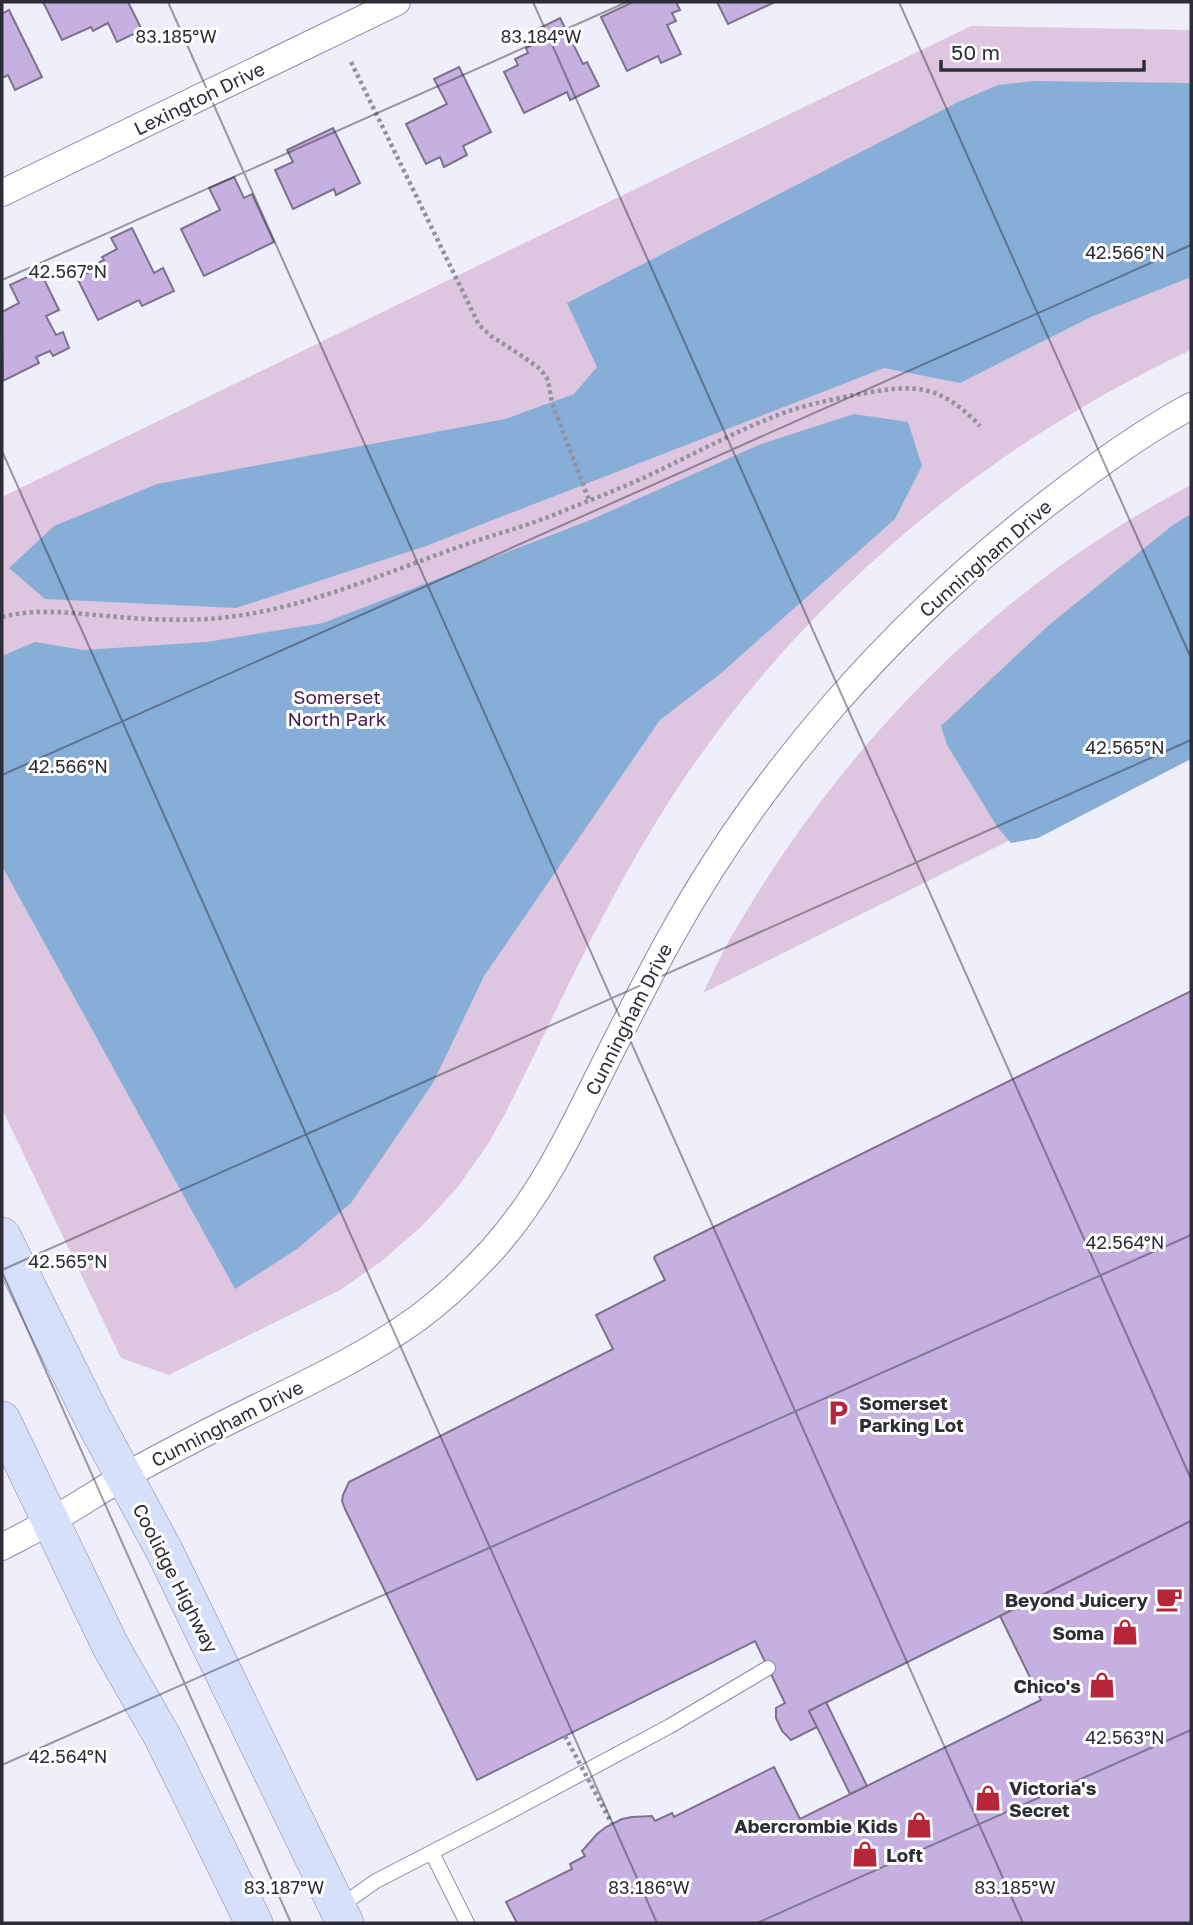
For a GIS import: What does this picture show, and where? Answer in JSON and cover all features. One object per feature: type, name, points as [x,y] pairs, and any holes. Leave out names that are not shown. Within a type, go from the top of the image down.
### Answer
[{"type":"main road","name":"Coolidge Highway","points":[[2,1236],[93,1419],[168,1559],[336,1918]]},
{"type":"main road","points":[[2,1420],[111,1647],[162,1736],[255,1922]]},
{"type":"street","name":"Lexington Drive","points":[[2,194],[397,2]]},
{"type":"street","name":"Cunningham Drive","points":[[2,1547],[51,1522],[124,1476],[385,1340],[444,1298],[471,1273],[518,1219],[540,1188],[671,935],[726,845],[792,756],[884,650],[976,560],[1071,485],[1120,450],[1191,406]]},
{"type":"lane","points":[[336,1918],[376,1881],[670,1726],[768,1668]]},
{"type":"lane","points":[[432,1853],[467,1923]]},
{"type":"path","points":[[351,62],[478,325],[539,368],[548,380],[552,402],[589,500]]},
{"type":"path","points":[[2,617],[20,612],[50,611],[170,620],[262,613],[533,523],[654,473],[741,431],[798,408],[846,396],[891,389],[918,389],[936,393],[967,412],[981,426]]},
{"type":"path","points":[[565,1736],[611,1824]]},
{"type":"green space","name":"Somerset North Park","points":[[971,26],[1191,30],[1191,350],[1113,389],[1039,434],[967,484],[899,538],[835,597],[775,661],[720,728],[670,800],[604,915],[488,1144],[457,1188],[422,1226],[382,1261],[340,1290],[169,1375],[121,1358],[2,1109],[2,497]]},
{"type":"green space","points":[[1191,485],[1191,750],[703,993],[732,935],[780,858],[827,793],[878,732],[933,674],[992,620],[1054,570],[1121,525]]},
{"type":"water","points":[[1033,81],[1191,83],[1191,277],[1093,316],[960,383],[884,368],[426,546],[236,608],[45,599],[9,568],[54,526],[157,484],[505,419],[574,394],[597,367],[567,303],[958,102],[998,85]]},
{"type":"water","points":[[854,414],[908,422],[922,466],[895,519],[720,674],[660,720],[484,976],[433,1083],[351,1203],[297,1249],[235,1289],[2,866],[2,656],[35,642],[83,650],[207,642],[323,623],[588,521],[761,444]]},
{"type":"water","points":[[1191,514],[1191,759],[1038,838],[1011,843],[998,828],[947,745],[941,726],[1049,625],[1173,525]]},
{"type":"building","points":[[43,2],[128,2],[142,30],[117,42],[108,23],[93,31],[91,27],[62,40]]},
{"type":"building","points":[[633,2],[676,2],[680,10],[672,13],[676,21],[667,25],[681,54],[661,63],[658,56],[627,71],[601,17]]},
{"type":"building","points":[[717,2],[775,2],[728,24]]},
{"type":"building","points":[[9,10],[42,77],[15,90],[8,75],[2,78],[2,14]]},
{"type":"building","points":[[560,18],[583,64],[587,62],[599,86],[570,100],[567,92],[524,113],[504,72],[518,65],[515,59],[528,53],[526,48],[541,41],[536,30]]},
{"type":"building","points":[[459,67],[491,132],[463,146],[467,155],[444,167],[440,157],[426,164],[406,124],[447,104],[434,79]]},
{"type":"building","points":[[333,128],[360,183],[336,195],[334,189],[293,209],[275,170],[293,162],[287,150]]},
{"type":"building","points":[[234,177],[244,198],[252,194],[274,242],[204,276],[181,229],[220,210],[209,188]]},
{"type":"building","points":[[132,228],[154,273],[163,268],[174,291],[142,306],[139,300],[98,320],[77,278],[92,271],[90,267],[117,249],[111,238]]},
{"type":"building","points":[[40,271],[59,310],[46,316],[56,335],[63,332],[69,348],[53,356],[50,351],[36,357],[39,363],[3,381],[2,312],[19,303],[10,285]]},
{"type":"building","name":"Somerset Parking Lot","points":[[1191,991],[1191,1521],[809,1711],[817,1727],[791,1740],[782,1731],[776,1718],[776,1708],[785,1703],[755,1641],[477,1780],[345,1509],[342,1501],[349,1482],[613,1349],[596,1315],[665,1280],[655,1256]]},
{"type":"building","points":[[1191,1521],[1191,1923],[517,1923],[506,1902],[572,1869],[570,1864],[585,1856],[582,1851],[597,1834],[622,1819],[652,1816],[655,1821],[672,1813],[674,1817],[774,1767],[800,1819],[1041,1700],[1000,1616]]},
{"type":"building","points":[[826,1702],[867,1786],[850,1794],[809,1711]]},
{"type":"place","name":"Somerset Parking Lot","points":[[838,1413]]},
{"type":"place","name":"Beyond Juicery","points":[[1169,1599]]},
{"type":"place","name":"Soma","points":[[1125,1632]]},
{"type":"place","name":"Chico's","points":[[1102,1685]]},
{"type":"place","name":"Victoria's Secret","points":[[988,1798]]},
{"type":"place","name":"Abercrombie Kids","points":[[919,1825]]},
{"type":"place","name":"Loft","points":[[865,1854]]}]
